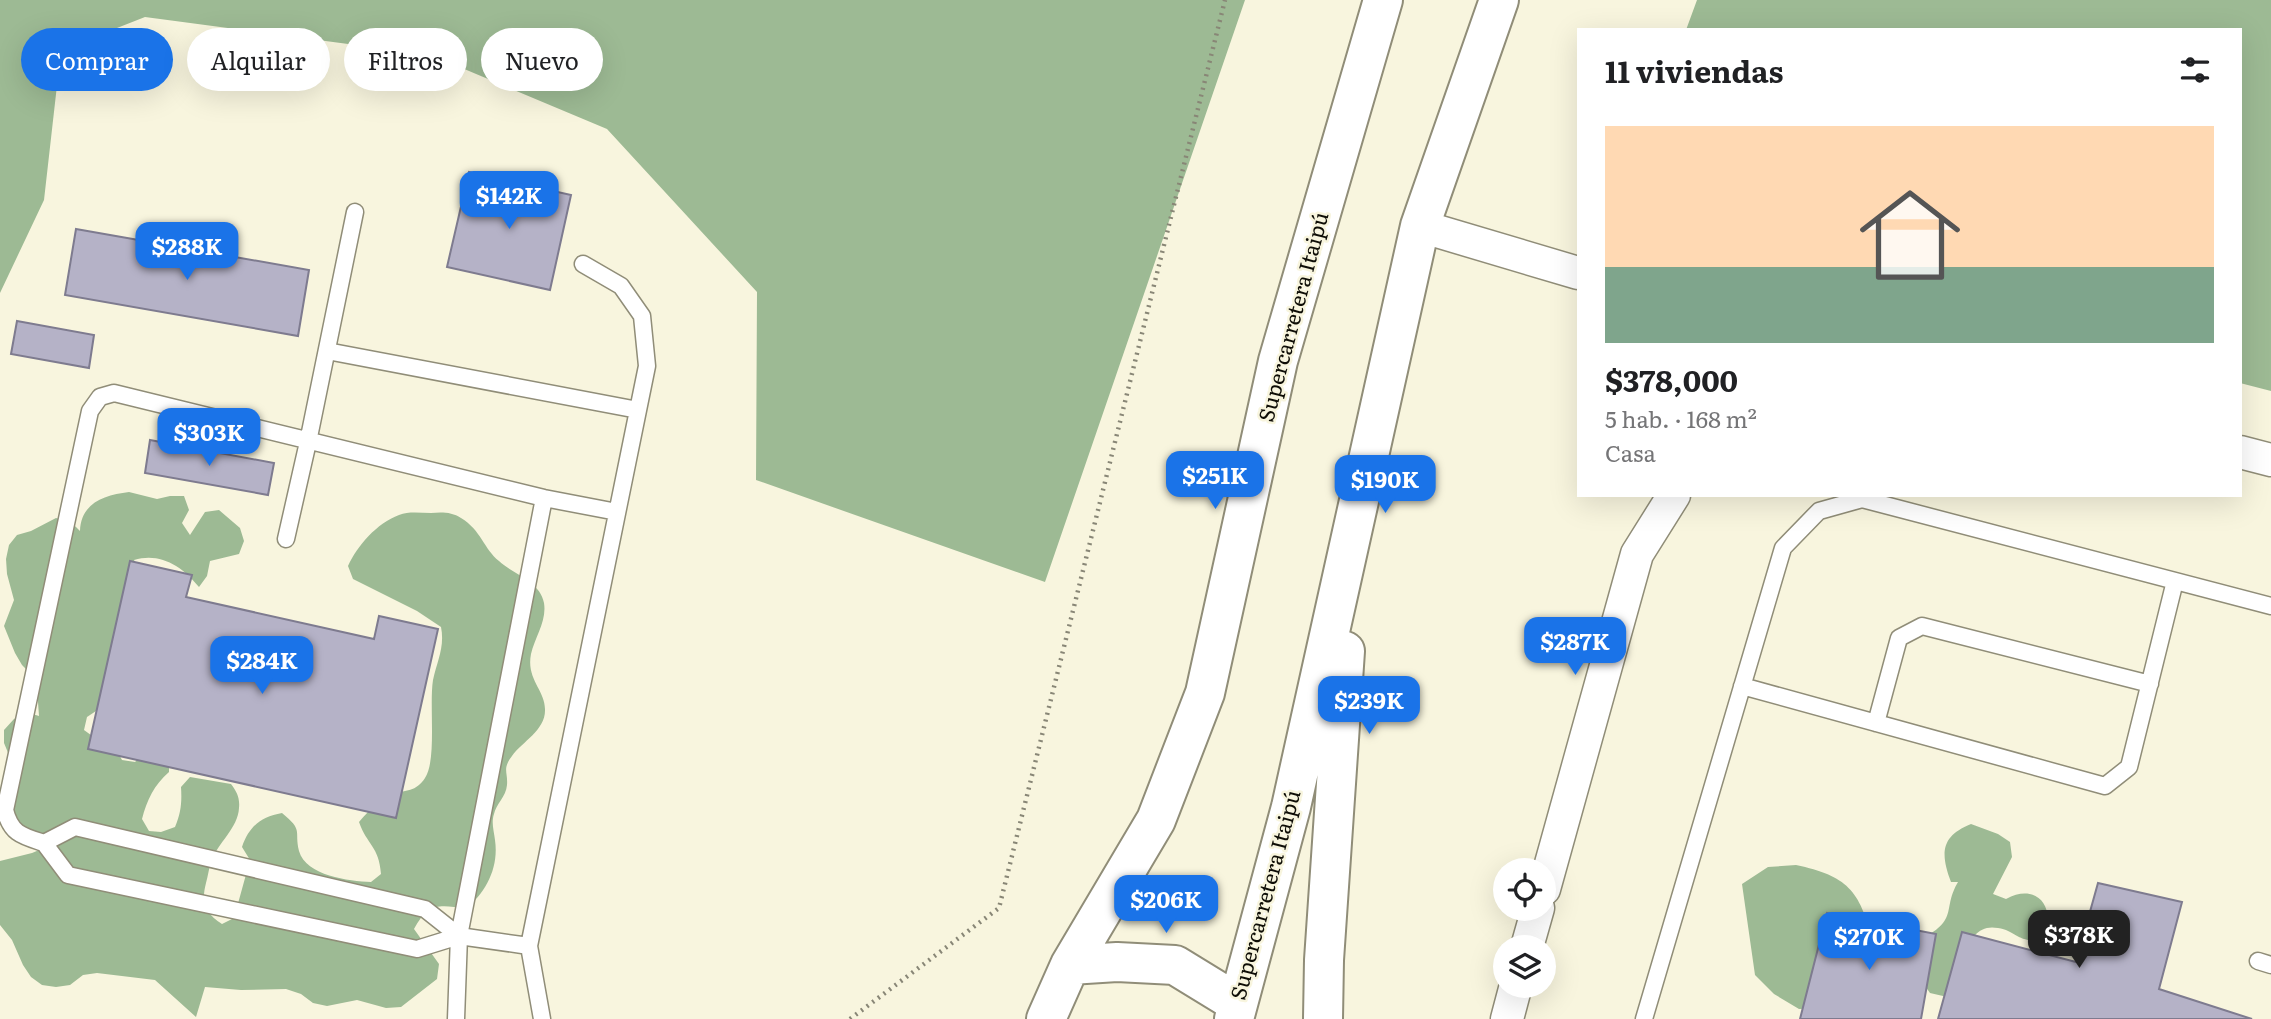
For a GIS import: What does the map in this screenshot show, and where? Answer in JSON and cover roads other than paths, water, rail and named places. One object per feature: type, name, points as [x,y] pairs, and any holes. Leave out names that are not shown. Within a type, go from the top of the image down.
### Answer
[{"type":"street","name":"Supercarretera Itaipú","points":[[1046,1019],[1070,965],[1156,820],[1205,693],[1278,362],[1383,0]]},
{"type":"street","name":"Supercarretera Itaipú","points":[[1242,1014],[1291,807],[1420,226],[1499,0]]},
{"type":"street","points":[[1420,226],[1577,273]]},
{"type":"street","points":[[1323,1019],[1324,960],[1343,668],[1369,449]]},
{"type":"street","points":[[2242,453],[2271,460]]},
{"type":"street","points":[[1552,858],[1637,554],[1673,497]]},
{"type":"street","points":[[1070,965],[1118,962],[1175,965],[1242,1014]]},
{"type":"street","points":[[1507,1019],[1513,998]]},
{"type":"lane","points":[[286,539],[355,212]]},
{"type":"lane","points":[[542,1019],[530,946],[647,366],[642,317],[621,286],[583,264]]},
{"type":"lane","points":[[327,351],[638,410]]},
{"type":"lane","points":[[530,946],[459,936],[416,949],[68,875],[44,843],[20,836],[8,824],[5,810],[90,411],[100,397],[114,393],[544,498],[617,512]]},
{"type":"lane","points":[[456,1019],[459,936],[544,498]]},
{"type":"lane","points":[[1644,1019],[1783,548],[1819,510],[1862,499],[2271,606]]},
{"type":"lane","points":[[1742,686],[2105,786],[2129,767],[2175,581]]},
{"type":"lane","points":[[1876,723],[1899,638],[1922,626],[2150,684]]},
{"type":"lane","points":[[44,843],[75,827],[425,909],[459,936]]}]
